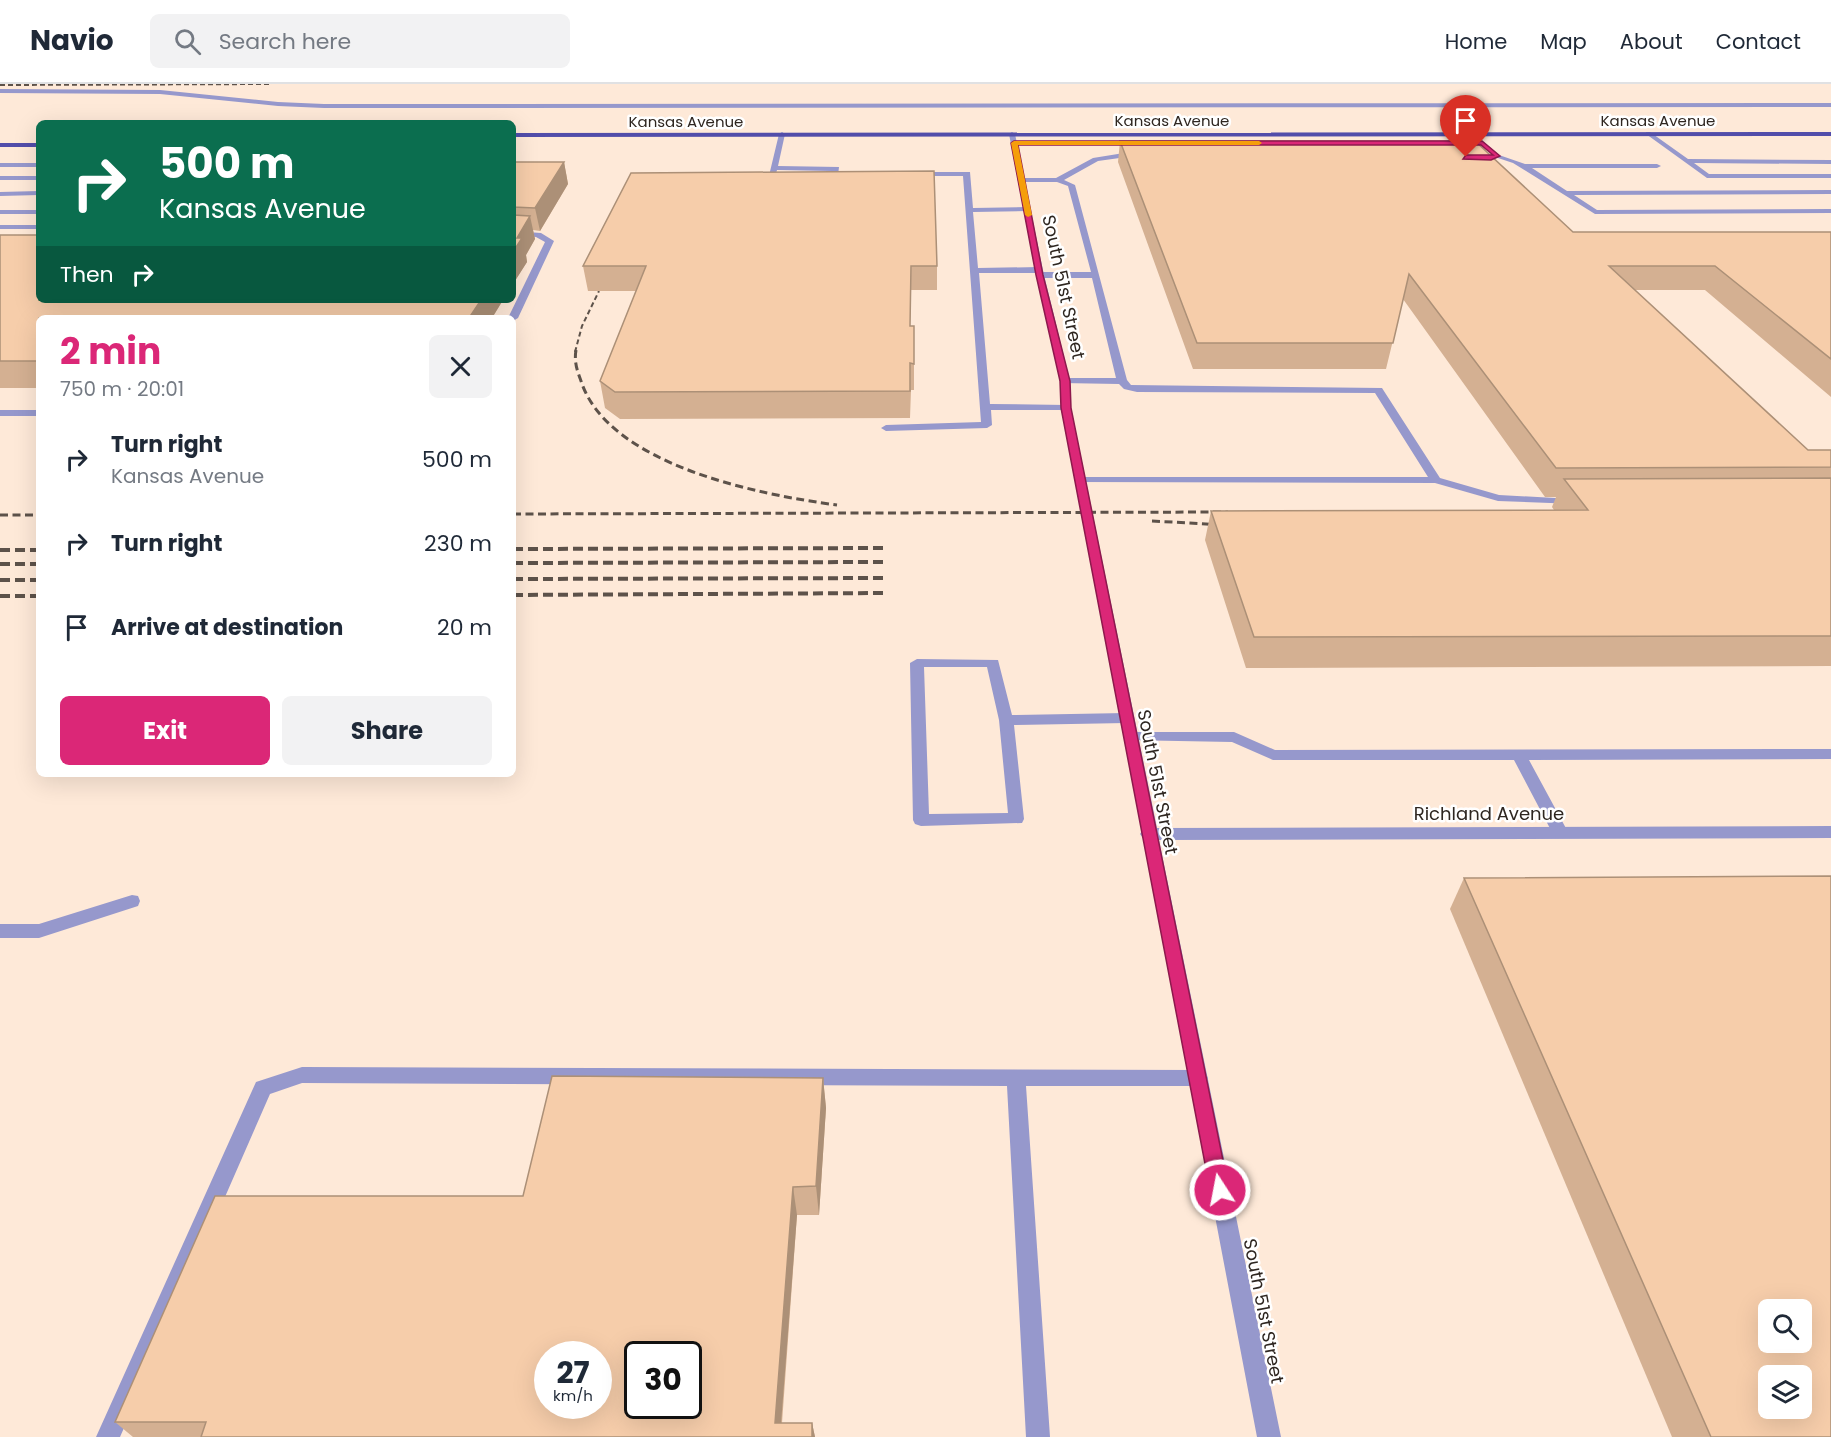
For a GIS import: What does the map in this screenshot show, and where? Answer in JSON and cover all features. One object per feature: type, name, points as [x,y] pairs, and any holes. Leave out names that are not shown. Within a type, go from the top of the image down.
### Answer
[{"type":"main road","name":"Kansas Avenue","points":[[862,144],[1013,139],[1648,133],[1831,134]]},
{"type":"main road","name":"Kansas Avenue","points":[[516,135],[782,134],[1013,139],[1817,143]]},
{"type":"main road","points":[[768,144],[827,144]]},
{"type":"main road","points":[[0,145],[36,145]]},
{"type":"street","points":[[0,91],[160,92],[278,104],[324,106],[1831,105]]},
{"type":"street","points":[[1648,133],[1707,176],[1831,176]]},
{"type":"street","points":[[782,134],[770,182],[791,182]]},
{"type":"street","name":"South 51st Street","points":[[1013,139],[1039,273],[1065,381],[1066,408],[1148,834],[1269,1437]]},
{"type":"street","points":[[1482,143],[1497,156]]},
{"type":"street","points":[[1058,180],[1088,160],[1097,157],[1142,155]]},
{"type":"street","points":[[1485,158],[1497,156],[1516,161],[1595,212],[1831,212]]},
{"type":"street","points":[[1686,161],[1831,162]]},
{"type":"street","points":[[0,165],[36,165]]},
{"type":"street","points":[[1525,166],[1657,166]]},
{"type":"street","points":[[773,168],[836,168],[834,182],[812,182]]},
{"type":"street","points":[[886,428],[987,425],[967,174],[907,174]]},
{"type":"street","points":[[835,175],[847,175]]},
{"type":"street","points":[[0,178],[36,178]]},
{"type":"street","points":[[1021,180],[1058,180],[1071,185],[1122,381],[1128,387],[1137,389],[1378,390],[1436,480]]},
{"type":"street","points":[[1565,193],[1831,192]]},
{"type":"street","points":[[0,194],[36,194]]},
{"type":"street","points":[[969,210],[1027,210]]},
{"type":"street","points":[[0,212],[36,212]]},
{"type":"street","points":[[0,227],[36,227]]},
{"type":"street","points":[[514,315],[550,241],[538,235],[516,233]]},
{"type":"street","points":[[974,272],[1096,275]]},
{"type":"street","points":[[1065,381],[1122,381]]},
{"type":"street","points":[[986,407],[1066,408]]},
{"type":"street","points":[[0,413],[36,412]]},
{"type":"street","points":[[1080,480],[1436,480],[1498,498],[1542,502],[1588,502]]},
{"type":"street","points":[[917,663],[993,663],[1006,720],[1016,819],[921,820],[917,663]]},
{"type":"street","points":[[1006,720],[1126,718]]},
{"type":"street","points":[[1130,737],[1234,737],[1273,754],[1831,754]]},
{"type":"street","points":[[1518,754],[1560,832]]},
{"type":"street","name":"Richland Avenue","points":[[1148,834],[1831,832]]},
{"type":"street","points":[[0,931],[39,931],[132,901]]},
{"type":"street","points":[[108,1437],[263,1088],[302,1075],[1198,1078]]},
{"type":"street","points":[[1016,1077],[1038,1437]]},
{"type":"building","points":[[1120,141],[1475,141],[1573,232],[1831,232],[1831,359],[1715,266],[1609,266],[1808,450],[1831,450],[1831,467],[1556,468],[1409,274],[1393,343],[1197,343]]},
{"type":"building","points":[[516,162],[564,162],[535,208],[516,207]]},
{"type":"building","points":[[934,171],[937,266],[911,266],[910,326],[914,326],[914,364],[910,363],[910,391],[615,392],[600,381],[646,266],[583,266],[631,173]]},
{"type":"building","points":[[516,215],[530,216],[517,238],[522,238],[516,247]]},
{"type":"building","points":[[0,235],[36,235],[36,303],[479,303],[471,315],[36,315],[36,361],[0,361]]},
{"type":"building","points":[[1831,478],[1831,636],[1254,637],[1211,511],[1588,510],[1564,479]]},
{"type":"building","points":[[1831,876],[1831,1437],[1711,1437],[1464,878]]},
{"type":"building","points":[[552,1076],[823,1078],[816,1186],[793,1187],[775,1423],[812,1423],[812,1437],[201,1437],[206,1422],[115,1422],[215,1196],[523,1196]]},
{"type":"railway","points":[[0,85],[272,84]]},
{"type":"railway","points":[[575,352],[582,326],[599,291]]},
{"type":"railway","points":[[576,350],[578,373],[597,410],[622,434],[654,455],[690,471],[729,484],[837,505]]},
{"type":"railway","points":[[516,514],[1228,512]]},
{"type":"railway","points":[[0,515],[36,515]]},
{"type":"railway","points":[[1152,521],[1225,525]]},
{"type":"railway","points":[[516,549],[886,548]]},
{"type":"railway","points":[[0,550],[36,550]]},
{"type":"railway","points":[[516,563],[884,562]]},
{"type":"railway","points":[[0,564],[36,564]]},
{"type":"railway","points":[[516,579],[885,578]]},
{"type":"railway","points":[[0,580],[36,580]]},
{"type":"railway","points":[[516,595],[886,593]]},
{"type":"railway","points":[[0,596],[36,596]]},
{"type":"slow traffic","points":[[1028,215],[1014,143],[1259,143]]},
{"type":"route","points":[[1220,1190],[1148,834],[1066,408],[1065,381],[1040,275],[1014,143],[1482,143],[1497,156],[1491,158],[1466,157]]}]
